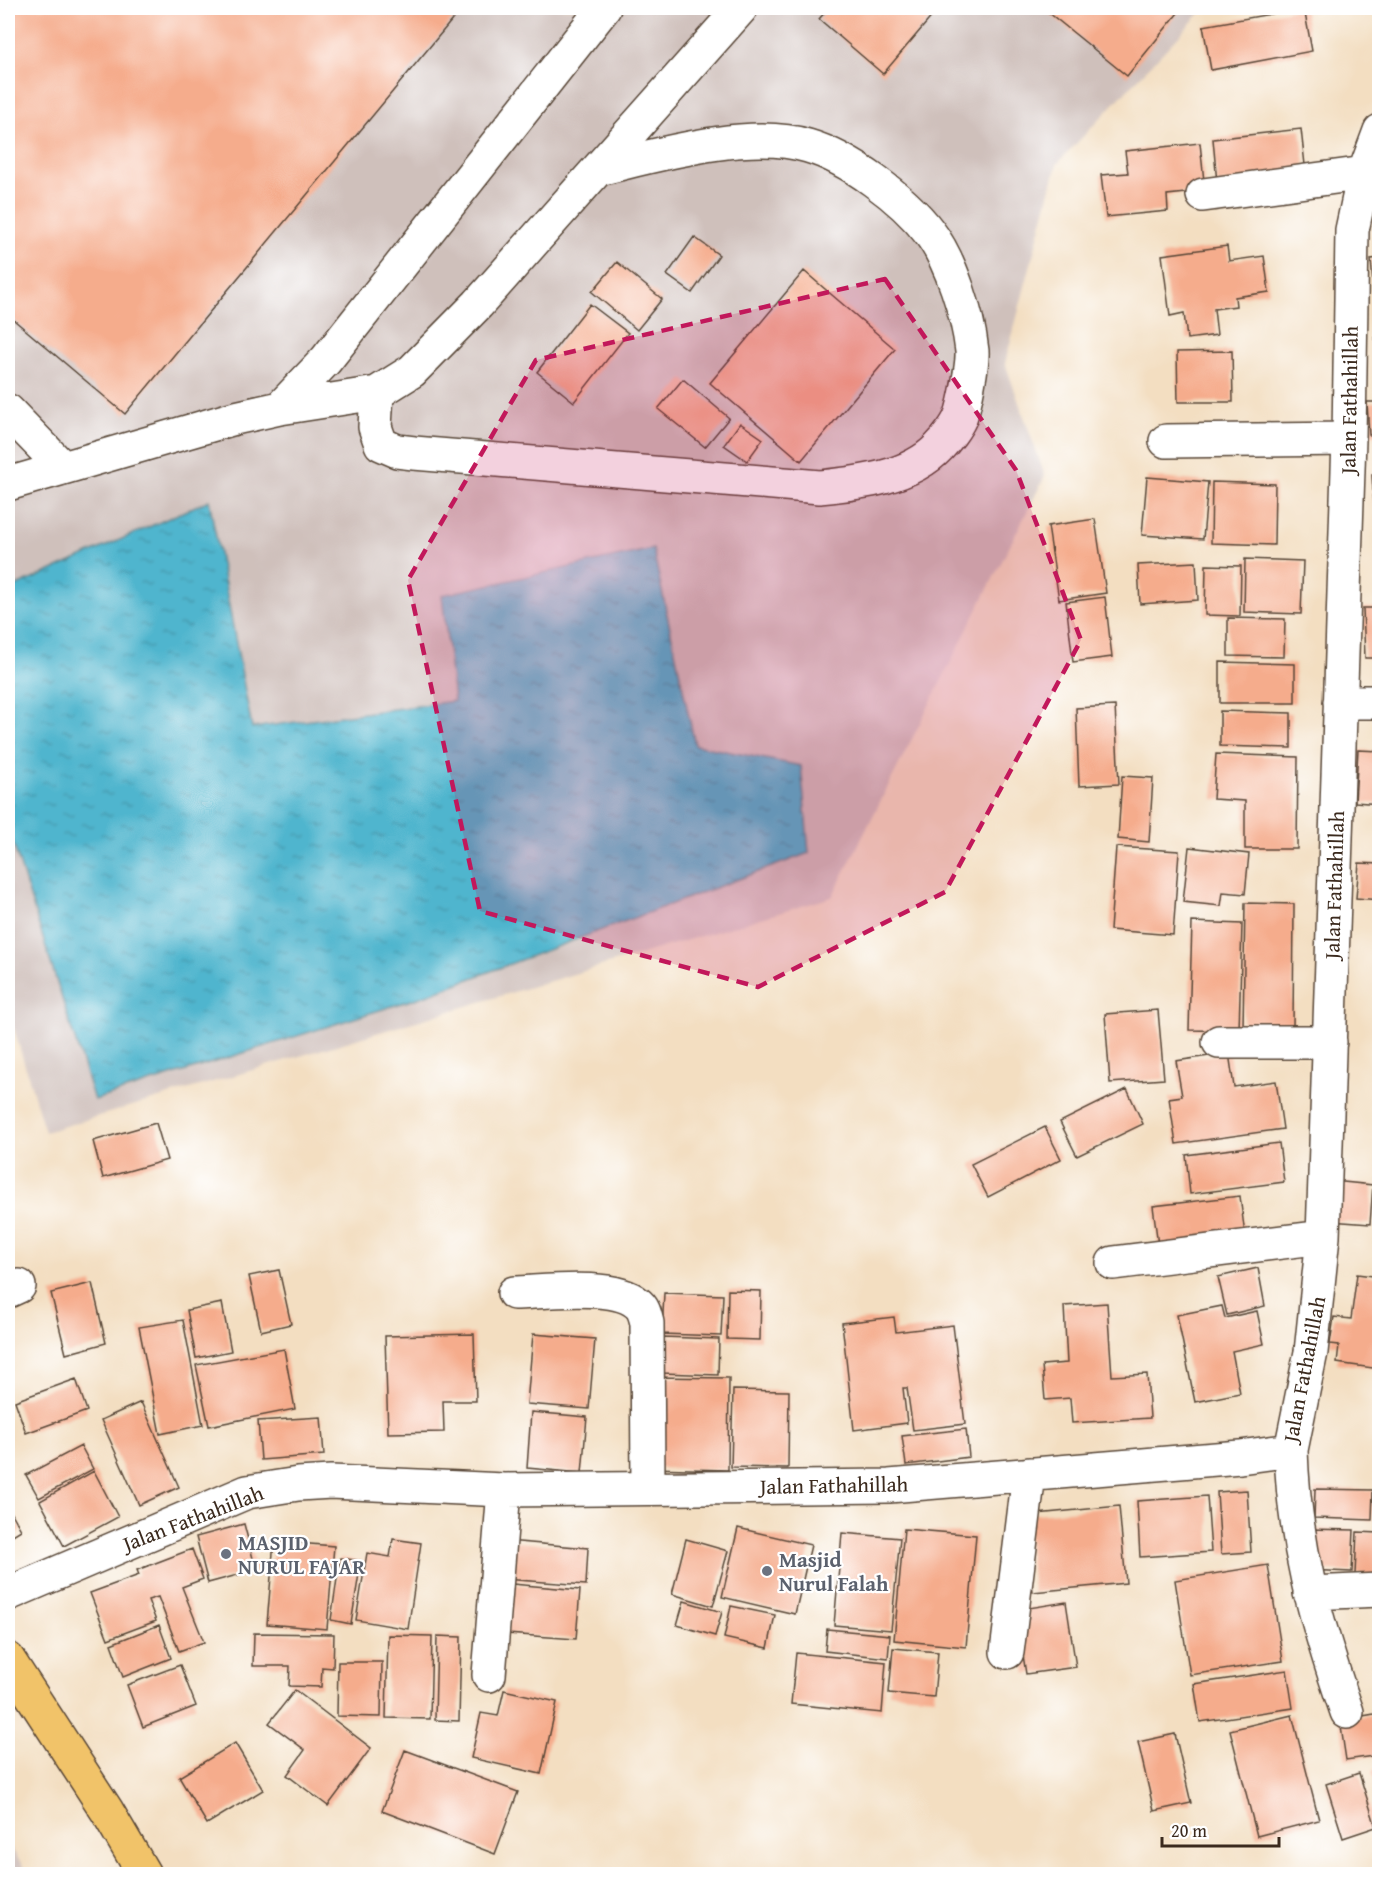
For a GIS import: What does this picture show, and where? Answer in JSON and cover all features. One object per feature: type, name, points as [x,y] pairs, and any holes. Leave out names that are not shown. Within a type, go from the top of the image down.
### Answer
[{"type":"highway","points":[[8,1659],[107,1811],[144,1875]]},
{"type":"street","points":[[280,408],[326,360],[604,8]]},
{"type":"street","points":[[8,484],[235,418],[280,408],[377,393],[412,371],[478,304],[741,8]]},
{"type":"street","name":"Jalan Fathahillah","points":[[8,1594],[247,1492],[275,1486],[331,1482],[504,1490],[889,1486],[1219,1459],[1291,1450],[1311,1352],[1323,1238],[1349,439],[1352,230],[1372,173],[1380,131]]},
{"type":"street","points":[[377,393],[375,427],[381,444],[397,451],[820,487],[879,478],[911,466],[938,448],[960,419],[972,352],[956,283],[930,233],[910,212],[842,159],[807,145],[775,140],[734,142],[678,150],[598,169]]},
{"type":"street","points":[[1203,195],[1372,173]]},
{"type":"street","points":[[8,411],[63,468]]},
{"type":"street","points":[[1166,441],[1349,439]]},
{"type":"street","points":[[1340,702],[1380,702]]},
{"type":"street","points":[[1219,1042],[1330,1042]]},
{"type":"street","points":[[1113,1263],[1323,1238]]},
{"type":"street","points":[[514,1293],[612,1291],[636,1301],[643,1309],[647,1323],[648,1488]]},
{"type":"street","points":[[1291,1450],[1293,1501],[1310,1593],[1319,1629],[1347,1712]]},
{"type":"street","points":[[1007,1652],[1029,1474]]},
{"type":"street","points":[[489,1675],[504,1490]]},
{"type":"street","points":[[1310,1593],[1380,1590]]},
{"type":"highlighted area","points":[[885,279],[1016,470],[1081,640],[945,892],[758,987],[480,911],[408,580],[536,360]]},
{"type":"shaded area","points":[[8,8],[1205,8],[1057,164],[1005,363],[1045,476],[832,897],[45,1132],[8,1009]]},
{"type":"shaded area","points":[[8,1843],[28,1874],[8,1874]]},
{"type":"water","points":[[209,500],[252,728],[454,701],[442,595],[653,549],[695,745],[801,766],[809,853],[421,997],[94,1100],[8,827],[8,590]]},
{"type":"building","points":[[15,8],[462,8],[125,414],[8,315],[8,16]]},
{"type":"building","points":[[829,8],[939,8],[883,74],[819,19]]},
{"type":"building","points":[[1043,8],[1182,8],[1127,76]]},
{"type":"building","points":[[1304,8],[1312,51],[1211,70],[1203,26]]},
{"type":"building","points":[[1301,129],[1306,174],[1217,183],[1213,139]]},
{"type":"building","points":[[1200,143],[1205,191],[1167,195],[1168,211],[1106,217],[1101,175],[1128,173],[1125,151]]},
{"type":"building","points":[[1380,199],[1380,249],[1378,249],[1371,200]]},
{"type":"building","points":[[694,237],[719,255],[692,293],[667,275]]},
{"type":"building","points":[[1227,246],[1229,261],[1264,256],[1269,292],[1235,297],[1236,306],[1214,309],[1217,335],[1187,339],[1184,313],[1170,316],[1162,255]]},
{"type":"building","points":[[1380,258],[1380,322],[1376,322],[1371,259]]},
{"type":"building","points":[[617,262],[662,299],[637,330],[592,292]]},
{"type":"building","points":[[804,271],[895,349],[801,461],[710,383]]},
{"type":"building","points":[[590,304],[628,333],[574,402],[537,372]]},
{"type":"building","points":[[1375,337],[1380,337],[1380,387],[1378,387]]},
{"type":"building","points":[[1232,351],[1233,402],[1178,402],[1177,352]]},
{"type":"building","points":[[683,379],[729,418],[705,447],[658,409]]},
{"type":"building","points":[[1367,402],[1380,402],[1380,435],[1369,435]]},
{"type":"building","points":[[740,423],[763,439],[747,461],[724,445]]},
{"type":"building","points":[[1372,475],[1380,475],[1380,505],[1374,505]]},
{"type":"building","points":[[1147,477],[1208,482],[1203,539],[1142,535]]},
{"type":"building","points":[[1212,482],[1275,484],[1274,545],[1211,543]]},
{"type":"building","points":[[1095,519],[1106,593],[1059,600],[1048,526]]},
{"type":"building","points":[[1245,559],[1303,561],[1301,614],[1244,612]]},
{"type":"building","points":[[1196,562],[1198,600],[1140,604],[1138,565]]},
{"type":"building","points":[[1206,565],[1241,566],[1240,616],[1205,615]]},
{"type":"building","points":[[1105,597],[1112,657],[1073,662],[1066,602]]},
{"type":"building","points":[[1363,608],[1380,608],[1380,658],[1365,658]]},
{"type":"building","points":[[1228,618],[1285,619],[1284,657],[1228,656]]},
{"type":"building","points":[[1220,662],[1295,664],[1295,703],[1220,703]]},
{"type":"building","points":[[1115,706],[1119,784],[1079,786],[1076,708]]},
{"type":"building","points":[[1220,711],[1291,713],[1291,748],[1220,746]]},
{"type":"building","points":[[1358,750],[1380,751],[1380,804],[1355,802]]},
{"type":"building","points":[[1216,754],[1298,757],[1297,849],[1245,849],[1245,801],[1213,799]]},
{"type":"building","points":[[1122,776],[1153,778],[1149,842],[1118,839]]},
{"type":"building","points":[[1116,847],[1179,851],[1173,935],[1110,930]]},
{"type":"building","points":[[1189,847],[1249,854],[1245,894],[1223,892],[1221,906],[1183,902]]},
{"type":"building","points":[[1359,863],[1380,864],[1380,900],[1356,898]]},
{"type":"building","points":[[1245,903],[1294,904],[1293,1029],[1243,1028]]},
{"type":"building","points":[[1192,922],[1242,924],[1239,1031],[1189,1030]]},
{"type":"building","points":[[1158,1010],[1164,1079],[1110,1083],[1105,1014]]},
{"type":"building","points":[[1378,1035],[1380,1035],[1380,1053],[1376,1053]]},
{"type":"building","points":[[1229,1053],[1234,1087],[1276,1081],[1283,1129],[1176,1144],[1169,1098],[1182,1096],[1176,1061]]},
{"type":"building","points":[[1127,1089],[1143,1124],[1077,1156],[1060,1122]]},
{"type":"building","points":[[156,1123],[167,1160],[103,1178],[93,1141]]},
{"type":"building","points":[[1045,1127],[1061,1159],[988,1197],[971,1164]]},
{"type":"building","points":[[1279,1143],[1284,1182],[1190,1194],[1186,1155]]},
{"type":"building","points":[[1333,1181],[1373,1185],[1370,1224],[1330,1221]]},
{"type":"building","points":[[1240,1196],[1246,1243],[1159,1253],[1153,1206]]},
{"type":"building","points":[[1258,1268],[1265,1306],[1227,1315],[1218,1277]]},
{"type":"building","points":[[279,1270],[291,1324],[261,1331],[249,1276]]},
{"type":"building","points":[[1357,1274],[1380,1277],[1380,1369],[1337,1363],[1339,1345],[1330,1344],[1334,1317],[1351,1319]]},
{"type":"building","points":[[92,1283],[106,1343],[66,1354],[51,1293]]},
{"type":"building","points":[[728,1290],[761,1291],[760,1340],[727,1339]]},
{"type":"building","points":[[664,1293],[723,1295],[721,1336],[662,1334]]},
{"type":"building","points":[[222,1303],[231,1351],[196,1358],[187,1310]]},
{"type":"building","points":[[1107,1303],[1112,1376],[1147,1374],[1150,1418],[1072,1423],[1070,1398],[1045,1400],[1042,1365],[1067,1363],[1064,1306]]},
{"type":"building","points":[[1222,1306],[1225,1318],[1257,1311],[1264,1344],[1232,1351],[1240,1393],[1195,1402],[1177,1315]]},
{"type":"building","points":[[894,1317],[896,1332],[953,1325],[965,1424],[913,1430],[907,1388],[903,1388],[907,1423],[854,1430],[842,1323]]},
{"type":"building","points":[[183,1320],[203,1425],[160,1434],[139,1327]]},
{"type":"building","points":[[474,1334],[476,1401],[443,1401],[444,1432],[388,1433],[385,1336]]},
{"type":"building","points":[[533,1334],[595,1339],[589,1409],[527,1404]]},
{"type":"building","points":[[663,1337],[719,1339],[718,1375],[662,1373]]},
{"type":"building","points":[[284,1349],[295,1409],[209,1426],[196,1365]]},
{"type":"building","points":[[651,1377],[729,1378],[728,1470],[650,1468]]},
{"type":"building","points":[[76,1379],[87,1411],[26,1433],[15,1401]]},
{"type":"building","points":[[733,1390],[789,1391],[788,1468],[731,1467]]},
{"type":"building","points":[[141,1402],[179,1487],[139,1505],[101,1420]]},
{"type":"building","points":[[531,1412],[587,1417],[582,1473],[527,1468]]},
{"type":"building","points":[[321,1417],[324,1455],[261,1460],[258,1421]]},
{"type":"building","points":[[966,1429],[969,1457],[906,1465],[902,1436]]},
{"type":"building","points":[[81,1446],[93,1469],[39,1498],[26,1475]]},
{"type":"building","points":[[94,1471],[118,1517],[64,1546],[40,1501]]},
{"type":"building","points":[[1315,1489],[1373,1490],[1372,1520],[1314,1518]]},
{"type":"building","points":[[1247,1490],[1251,1552],[1221,1554],[1217,1492]]},
{"type":"building","points":[[1207,1496],[1211,1552],[1140,1557],[1137,1501]]},
{"type":"building","points":[[8,1506],[21,1530],[8,1538]]},
{"type":"building","points":[[1119,1506],[1126,1583],[1033,1592],[1026,1515]]},
{"type":"building","name":"MASJID NURUL FAJAR","points":[[244,1524],[256,1570],[208,1583],[196,1537]]},
{"type":"building","name":"Masjid Nurul Falah","points":[[738,1528],[811,1545],[795,1614],[722,1597]]},
{"type":"building","points":[[904,1529],[976,1535],[966,1647],[894,1640]]},
{"type":"building","points":[[1307,1529],[1354,1530],[1352,1572],[1306,1570]]},
{"type":"building","points":[[1357,1532],[1380,1533],[1379,1575],[1355,1574]]},
{"type":"building","points":[[842,1533],[900,1538],[891,1630],[834,1625]]},
{"type":"building","points":[[393,1539],[421,1543],[408,1629],[356,1620],[367,1553],[390,1557]]},
{"type":"building","points":[[686,1539],[728,1551],[713,1606],[672,1594]]},
{"type":"building","points":[[274,1541],[334,1546],[327,1629],[267,1624]]},
{"type":"building","points":[[507,1541],[588,1548],[586,1585],[503,1579]]},
{"type":"building","points":[[192,1549],[203,1579],[182,1587],[204,1642],[179,1651],[158,1597],[148,1600],[156,1621],[108,1639],[90,1593],[139,1575],[137,1570]]},
{"type":"building","points":[[340,1558],[361,1561],[351,1624],[331,1620]]},
{"type":"building","points":[[1268,1565],[1283,1661],[1190,1675],[1175,1580]]},
{"type":"building","points":[[512,1584],[580,1590],[576,1639],[507,1634]]},
{"type":"building","points":[[684,1601],[722,1612],[715,1636],[677,1625]]},
{"type":"building","points":[[1066,1602],[1076,1667],[1026,1674],[1016,1610]]},
{"type":"building","points":[[731,1606],[775,1615],[768,1648],[724,1638]]},
{"type":"building","points":[[159,1625],[171,1658],[123,1677],[111,1644]]},
{"type":"building","points":[[827,1629],[890,1635],[888,1658],[825,1651]]},
{"type":"building","points":[[254,1633],[334,1634],[333,1668],[322,1667],[321,1687],[289,1686],[290,1666],[253,1666]]},
{"type":"building","points":[[388,1635],[432,1636],[430,1719],[386,1718]]},
{"type":"building","points":[[437,1636],[461,1637],[459,1721],[435,1720]]},
{"type":"building","points":[[893,1648],[938,1652],[934,1697],[889,1693]]},
{"type":"building","points":[[796,1653],[886,1662],[882,1713],[791,1704]]},
{"type":"building","points":[[338,1662],[382,1662],[381,1717],[337,1716]]},
{"type":"building","points":[[180,1665],[196,1706],[143,1727],[127,1685]]},
{"type":"building","points":[[1287,1670],[1293,1708],[1200,1722],[1194,1684]]},
{"type":"building","points":[[295,1690],[371,1748],[328,1806],[287,1775],[305,1750],[269,1723]]},
{"type":"building","points":[[504,1690],[557,1702],[541,1774],[471,1758],[481,1713],[498,1716]]},
{"type":"building","points":[[1380,1713],[1380,1755],[1346,1760],[1340,1720]]},
{"type":"building","points":[[1292,1715],[1319,1820],[1257,1836],[1230,1730]]},
{"type":"building","points":[[1175,1734],[1191,1803],[1154,1811],[1138,1742]]},
{"type":"building","points":[[235,1743],[263,1790],[207,1824],[179,1777]]},
{"type":"building","points":[[405,1750],[518,1792],[495,1854],[382,1811]]},
{"type":"building","points":[[1380,1768],[1380,1794],[1379,1794],[1372,1771]]},
{"type":"building","points":[[1359,1773],[1376,1827],[1343,1838],[1326,1784]]},
{"type":"place","name":"MASJID NURUL FAJAR","points":[[226,1554]]},
{"type":"place","name":"Masjid Nurul Falah","points":[[767,1571]]}]
